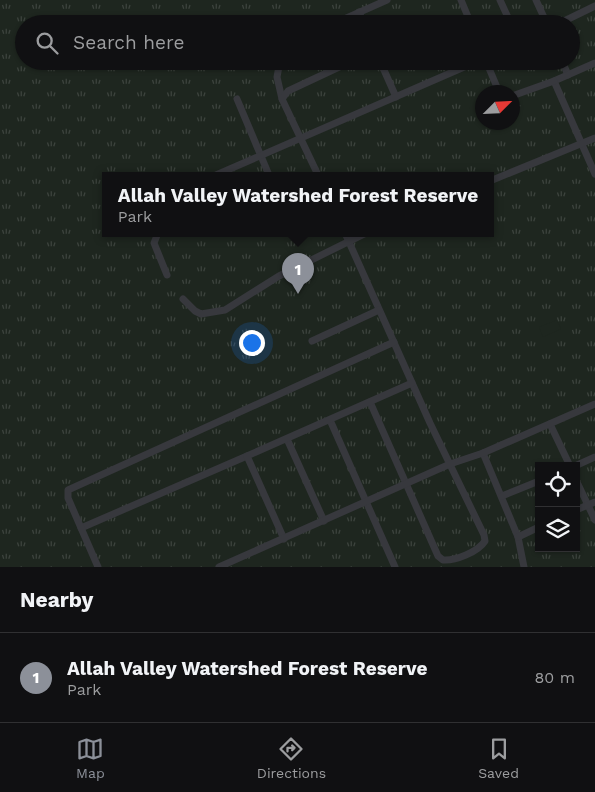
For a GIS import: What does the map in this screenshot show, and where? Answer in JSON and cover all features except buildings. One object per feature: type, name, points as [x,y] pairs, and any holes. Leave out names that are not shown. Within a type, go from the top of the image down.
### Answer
[{"type":"street","points":[[352,15],[386,0]]},
{"type":"street","points":[[461,0],[467,15]]},
{"type":"street","points":[[500,0],[507,15]]},
{"type":"street","points":[[536,0],[543,15]]},
{"type":"street","points":[[576,15],[595,6]]},
{"type":"street","points":[[580,70],[595,63]]},
{"type":"street","points":[[278,70],[277,77],[282,99],[316,172]]},
{"type":"street","points":[[282,99],[288,91],[333,70]]},
{"type":"street","points":[[384,70],[396,97]]},
{"type":"street","points":[[223,172],[458,70]]},
{"type":"street","points":[[490,70],[496,85]]},
{"type":"street","points":[[566,70],[568,75]]},
{"type":"street","points":[[520,93],[579,70]]},
{"type":"street","points":[[554,81],[595,174]]},
{"type":"street","points":[[237,99],[268,172]]},
{"type":"street","points":[[494,179],[595,138]]},
{"type":"street","points":[[156,237],[154,243],[168,275]]},
{"type":"street","points":[[347,237],[412,383],[485,538],[481,547],[446,561],[438,556],[370,402]]},
{"type":"street","points":[[183,299],[195,311],[201,314],[225,310],[279,276],[356,237]]},
{"type":"street","points":[[312,341],[380,310]]},
{"type":"street","points":[[98,567],[68,498],[68,490],[394,342]]},
{"type":"street","points":[[81,528],[412,383]]},
{"type":"street","points":[[220,567],[450,464],[483,453],[595,404]]},
{"type":"street","points":[[330,420],[395,567]]},
{"type":"street","points":[[550,424],[568,462]]},
{"type":"street","points":[[287,439],[324,521]]},
{"type":"street","points":[[483,453],[518,536],[524,567]]},
{"type":"street","points":[[247,456],[284,539]]},
{"type":"street","points":[[580,464],[595,457]]},
{"type":"street","points":[[502,496],[535,483]]},
{"type":"street","points":[[580,486],[592,503],[595,520]]},
{"type":"street","points":[[580,508],[592,503]]},
{"type":"street","points":[[518,536],[535,529]]},
{"type":"green space","points":[[0,0],[595,0],[595,567],[0,567]]},
{"type":"green space","points":[[557,320],[561,329],[543,337],[539,327]]},
{"type":"place","name":"Allah Valley Watershed Forest Reserve","points":[[298,294]]}]
